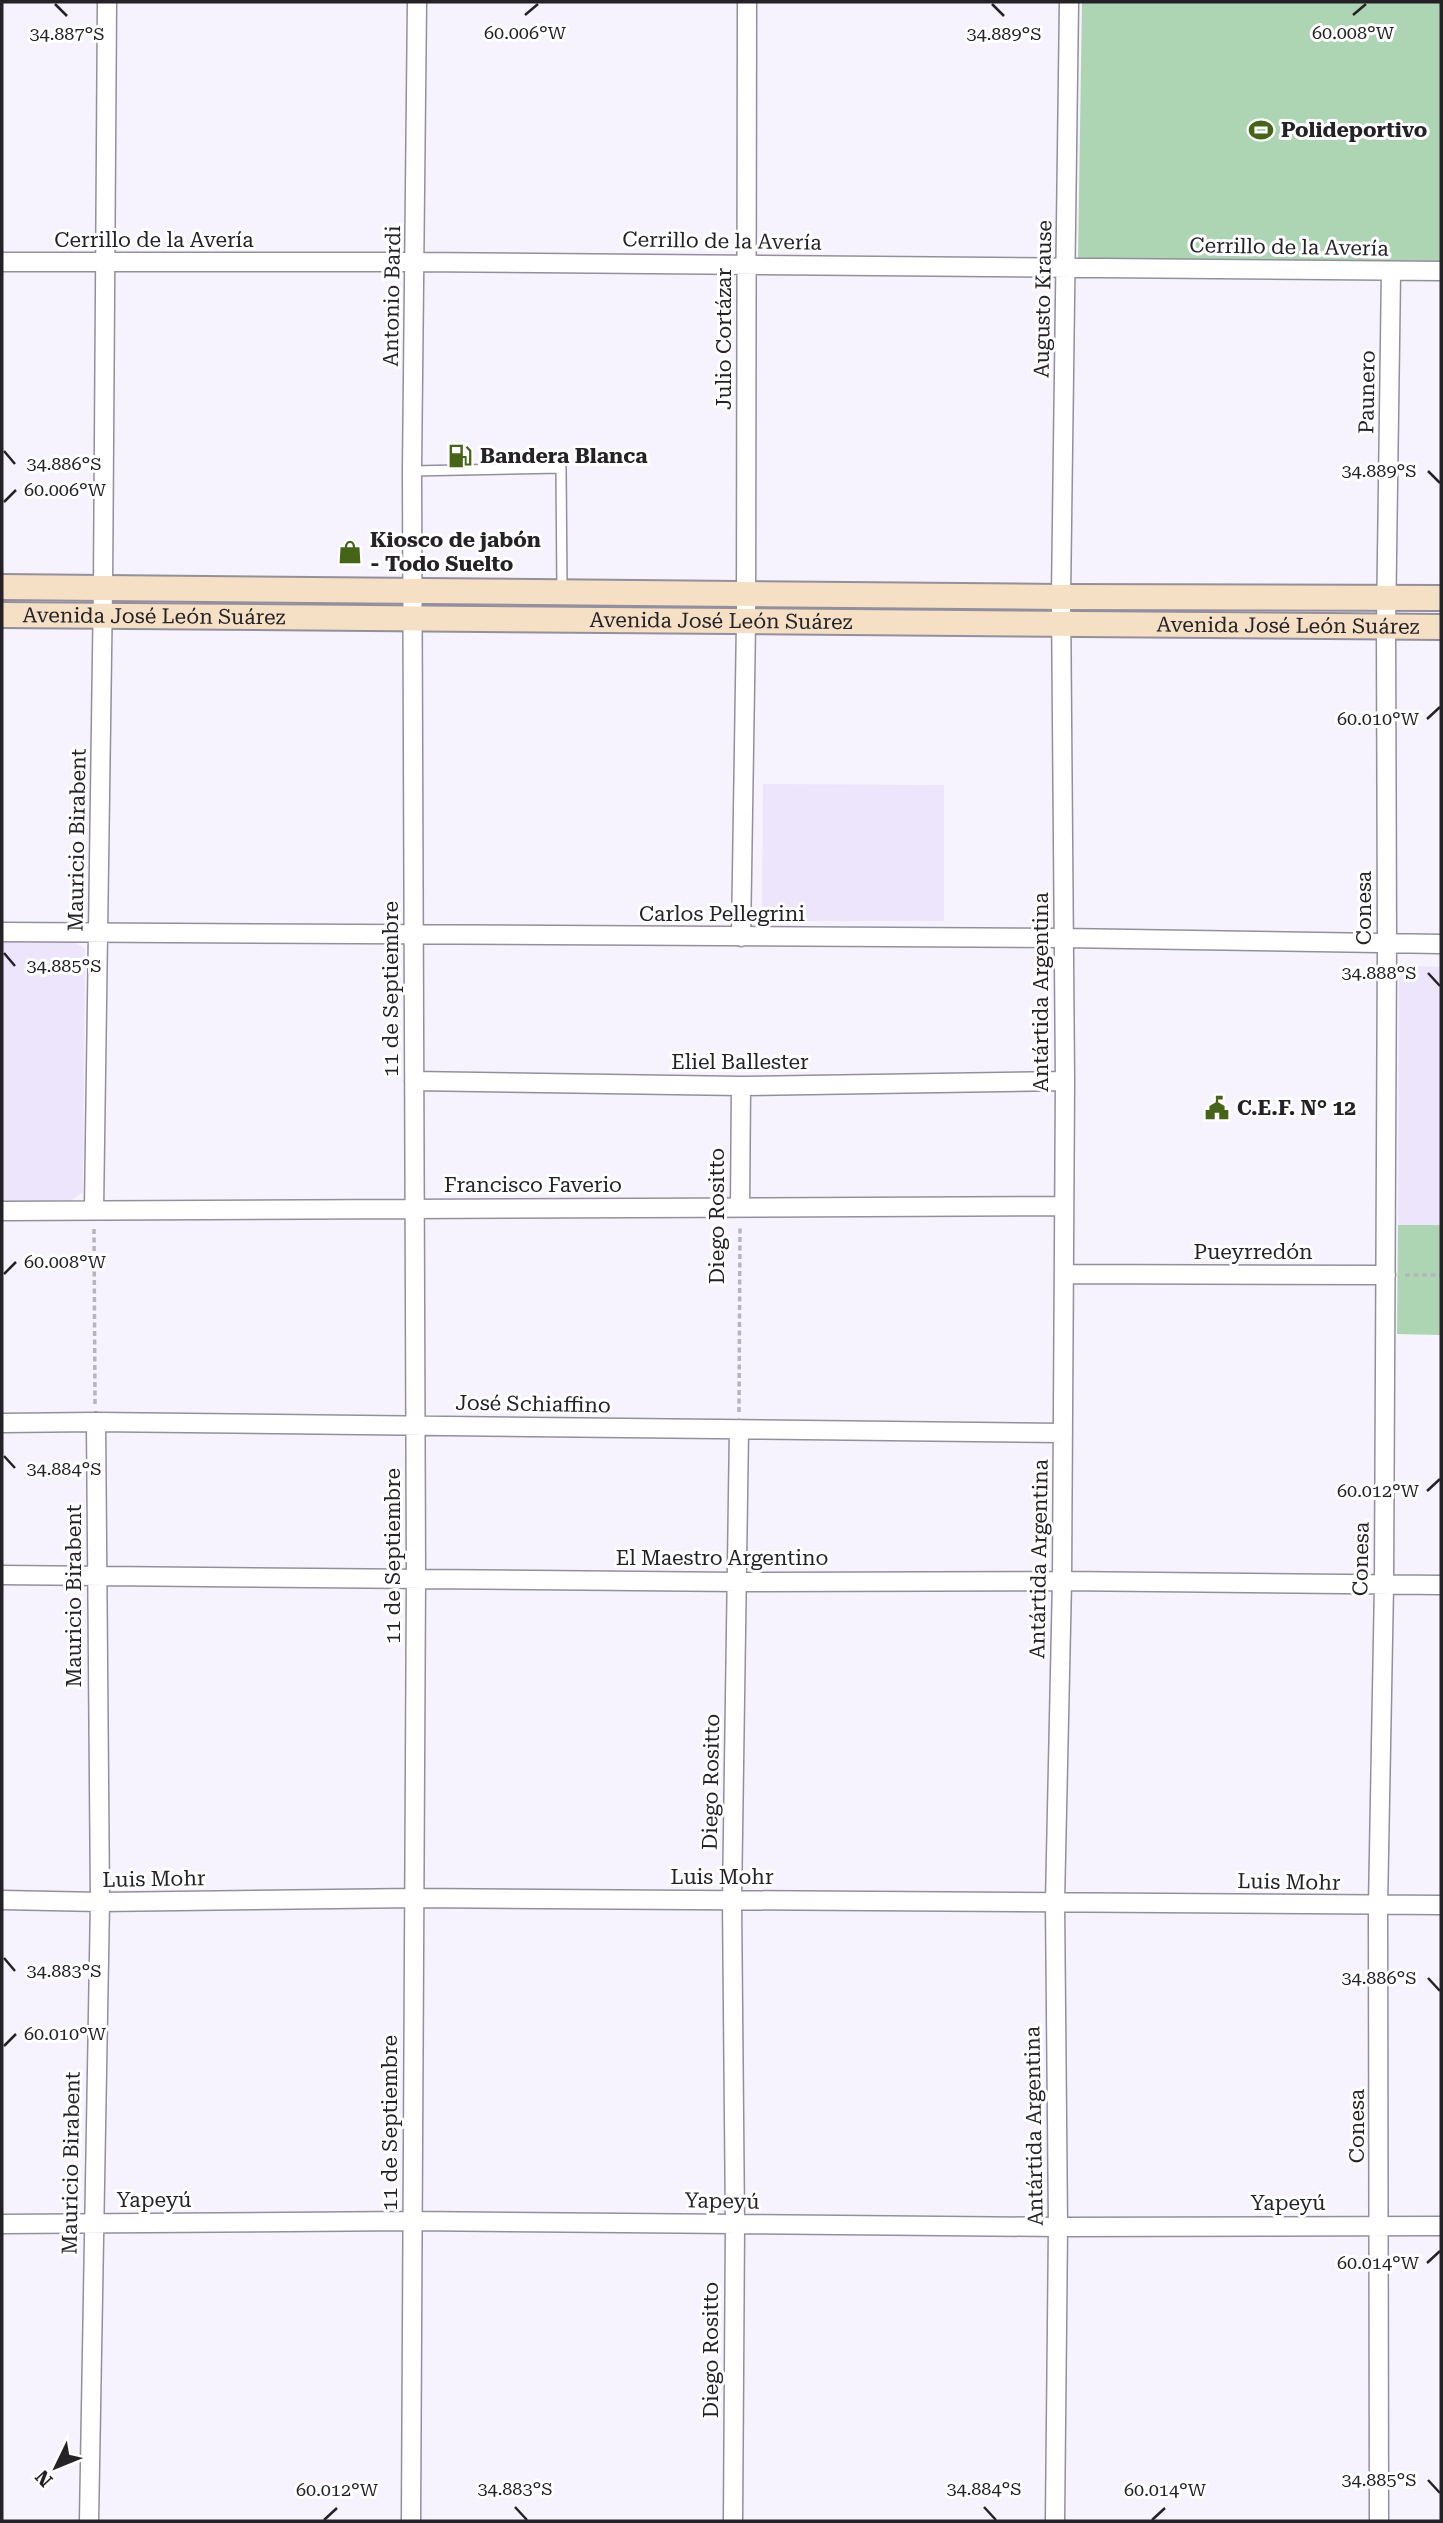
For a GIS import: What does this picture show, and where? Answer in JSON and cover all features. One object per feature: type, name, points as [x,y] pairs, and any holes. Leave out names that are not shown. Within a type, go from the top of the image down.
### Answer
[{"type":"main road","name":"Avenida José León Suárez","points":[[2,587],[1441,598]]},
{"type":"main road","name":"Avenida José León Suárez","points":[[2,615],[1441,628]]},
{"type":"street","name":"Mauricio Birabent","points":[[94,1210],[103,587],[107,2]]},
{"type":"street","name":"Antonio Bardi","points":[[413,591],[417,2]]},
{"type":"street","name":"Julio Cortázar","points":[[746,592],[747,2]]},
{"type":"street","name":"Augusto Krause","points":[[1061,597],[1069,2]]},
{"type":"street","name":"Cerrillo de la Avería","points":[[2,262],[747,264],[1441,271]]},
{"type":"street","name":"Paunero","points":[[1388,597],[1391,271]]},
{"type":"street","name":"11 de Septiembre","points":[[411,2521],[416,1577],[413,591]]},
{"type":"street","points":[[741,937],[746,592]]},
{"type":"street","name":"Antártida Argentina","points":[[1055,2521],[1058,2227],[1055,1902],[1062,1581],[1065,1081],[1061,597]]},
{"type":"street","name":"Conesa","points":[[1379,2521],[1378,1906],[1384,1585],[1388,597]]},
{"type":"street","name":"Carlos Pellegrini","points":[[2,932],[1441,944]]},
{"type":"street","name":"Eliel Ballester","points":[[414,1081],[741,1086],[1065,1081]]},
{"type":"street","name":"Diego Rositto","points":[[740,1207],[741,1086]]},
{"type":"street","name":"Francisco Faverio","points":[[2,1211],[1064,1206]]},
{"type":"street","name":"Pueyrredón","points":[[1064,1274],[1386,1275]]},
{"type":"street","name":"Mauricio Birabent","points":[[89,2521],[100,1902],[96,1422]]},
{"type":"street","name":"José Schiaffino","points":[[2,1423],[1063,1433]]},
{"type":"street","name":"Diego Rositto","points":[[733,2521],[735,2224],[732,1900],[739,1429]]},
{"type":"street","name":"El Maestro Argentino","points":[[2,1575],[1441,1585]]},
{"type":"street","name":"Luis Mohr","points":[[2,1900],[100,1902],[414,1898],[1441,1905]]},
{"type":"street","name":"Yapeyú","points":[[2,2224],[412,2221],[1058,2227],[1441,2226]]},
{"type":"lane","points":[[412,471],[561,468],[562,592]]},
{"type":"path","name":"Diego Rositto","points":[[739,1429],[740,1207]]},
{"type":"path","points":[[94,1210],[96,1422]]},
{"type":"path","points":[[1386,1275],[1441,1275]]},
{"type":"shaded area","points":[[763,784],[944,785],[944,921],[762,921]]},
{"type":"shaded area","points":[[2,941],[74,942],[85,949],[83,1192],[69,1202],[2,1202]]},
{"type":"shaded area","points":[[1411,966],[1441,967],[1441,1225],[1398,1225],[1399,977]]},
{"type":"green space","name":"Polideportivo","points":[[1082,2],[1441,2],[1441,263],[1078,258]]},
{"type":"green space","points":[[1398,1225],[1441,1225],[1441,1335],[1397,1334]]},
{"type":"place","name":"Polideportivo","points":[[1261,130]]},
{"type":"place","name":"Bandera Blanca","points":[[460,456]]},
{"type":"place","name":"Kiosco de jabón - Todo Suelto","points":[[350,552]]},
{"type":"place","name":"C.E.F. N° 12","points":[[1217,1108]]}]
